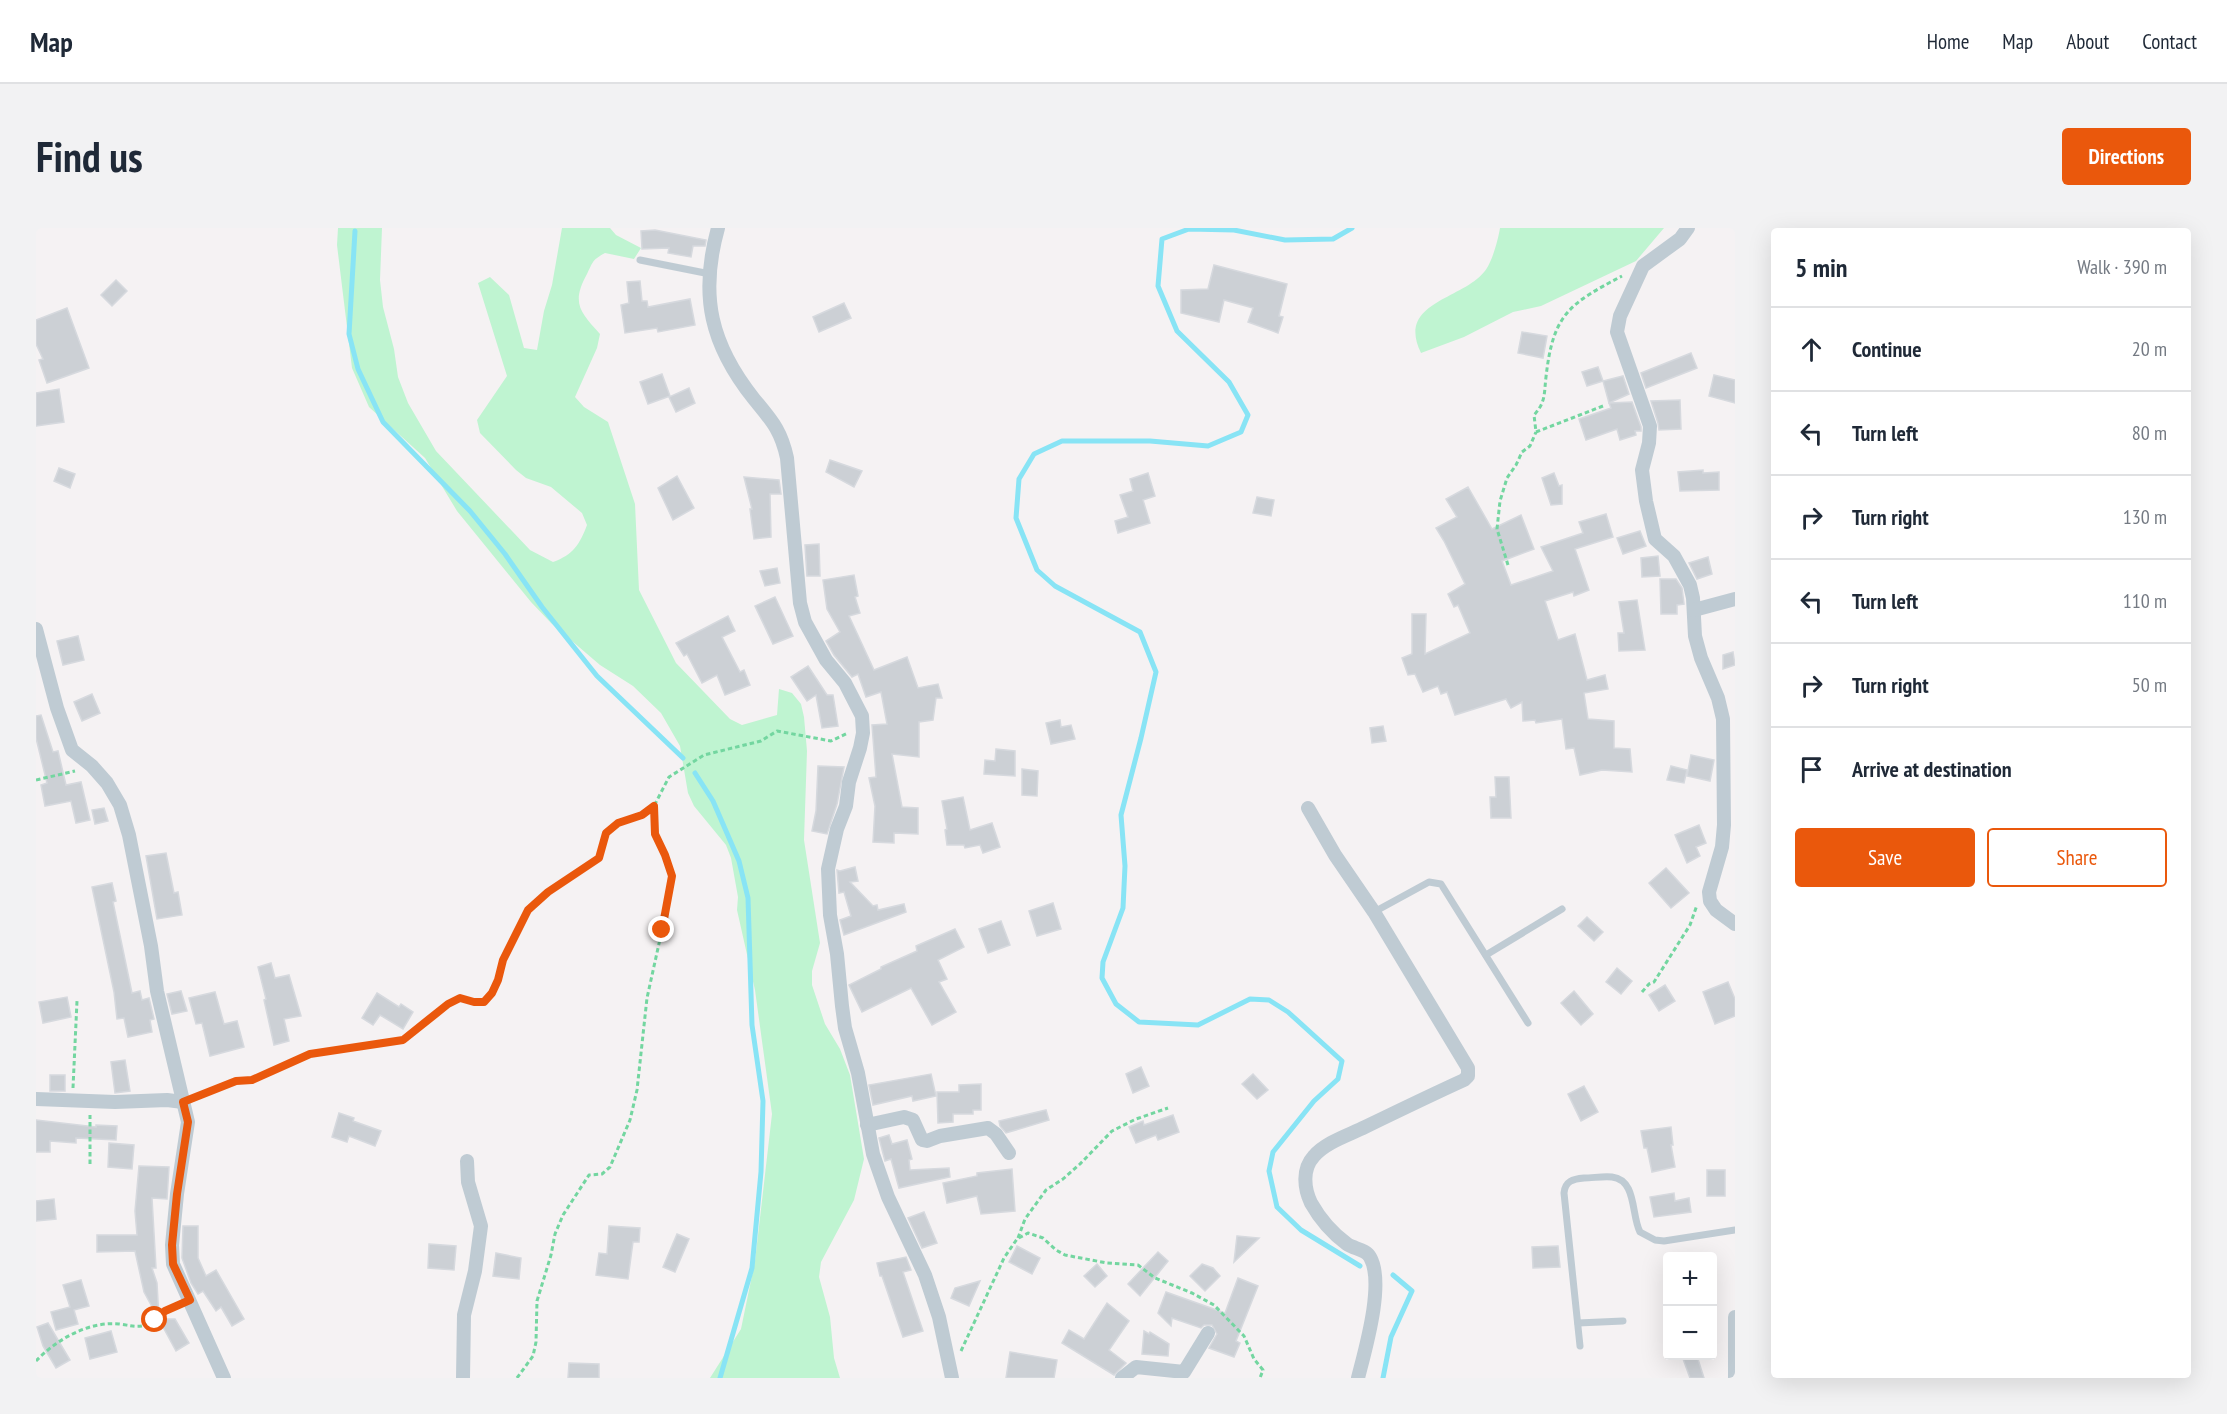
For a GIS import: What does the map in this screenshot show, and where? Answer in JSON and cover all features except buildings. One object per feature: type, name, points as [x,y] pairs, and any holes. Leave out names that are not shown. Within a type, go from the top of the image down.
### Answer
[{"type":"street","points":[[718,228],[710,274],[709,307],[718,340],[737,376],[770,417],[784,440],[788,458],[800,603],[805,622],[825,660],[845,683],[862,716],[860,748],[831,855],[828,885],[845,1028],[858,1073],[873,1154],[886,1192],[925,1275],[939,1317],[951,1374]]},
{"type":"street","points":[[1688,228],[1680,239],[1643,266],[1620,316],[1617,332],[1650,426],[1649,443],[1642,470],[1646,501],[1656,539],[1674,556],[1690,585],[1695,636],[1723,718],[1724,825],[1720,856],[1709,892],[1710,901],[1716,910],[1735,924]]},
{"type":"street","points":[[1694,610],[1735,599]]},
{"type":"street","points":[[36,629],[57,708],[72,750],[108,783],[120,806],[129,835],[151,946],[157,992],[188,1122],[177,1194],[172,1245],[173,1264],[224,1378]]},
{"type":"street","points":[[1308,808],[1468,1068],[1468,1076],[1464,1080],[1337,1140],[1315,1154],[1307,1166],[1306,1192],[1330,1230],[1349,1245],[1367,1253],[1371,1258],[1374,1280],[1374,1314],[1358,1378]]},
{"type":"street","points":[[36,1099],[90,1102],[167,1100],[183,1102]]},
{"type":"street","points":[[867,1125],[904,1117],[913,1120],[922,1140],[927,1141],[940,1136],[988,1128],[996,1134],[1009,1153]]},
{"type":"street","points":[[463,1378],[464,1315],[475,1271],[481,1226],[468,1182],[467,1161]]},
{"type":"street","points":[[1735,1317],[1735,1378]]},
{"type":"street","points":[[1122,1378],[1136,1367],[1184,1372],[1208,1333]]},
{"type":"lane","points":[[640,260],[710,274]]},
{"type":"lane","points":[[1374,912],[1429,882],[1441,884],[1528,1023]]},
{"type":"lane","points":[[1486,955],[1562,909]]},
{"type":"lane","points":[[1580,1346],[1564,1193],[1569,1181],[1612,1177],[1619,1179],[1629,1189],[1640,1232],[1655,1240],[1664,1241],[1735,1230]]},
{"type":"lane","points":[[1578,1323],[1623,1321]]},
{"type":"path","points":[[1508,565],[1497,529],[1500,501],[1507,478],[1522,452],[1530,446],[1536,432],[1534,415],[1541,407],[1545,397],[1549,354],[1556,329],[1564,314],[1593,291],[1643,266]]},
{"type":"path","points":[[1536,432],[1603,406]]},
{"type":"path","points":[[183,1102],[236,1081],[258,1078],[310,1054],[403,1040],[448,1004],[460,998],[484,1002],[492,993],[503,960],[528,910],[548,892],[599,858],[606,833],[618,823],[642,815],[654,806],[669,777],[704,755],[761,741],[777,731],[831,741],[863,726]]},
{"type":"path","points":[[36,780],[92,766]]},
{"type":"path","points":[[517,1378],[532,1356],[536,1342],[537,1301],[555,1234],[563,1215],[589,1175],[602,1174],[610,1167],[630,1120],[637,1090],[647,998],[672,876],[655,834],[654,806]]},
{"type":"path","points":[[1642,992],[1654,982],[1690,925],[1695,908],[1709,892]]},
{"type":"path","points":[[72,1101],[76,1001]]},
{"type":"path","points":[[90,1102],[90,1164]]},
{"type":"path","points":[[951,1374],[1004,1258],[1017,1239],[1025,1219],[1046,1190],[1072,1172],[1112,1131],[1136,1119],[1168,1108]]},
{"type":"path","points":[[1017,1239],[1028,1233],[1043,1238],[1065,1255],[1107,1263],[1138,1265],[1155,1278],[1214,1305],[1244,1336],[1254,1359],[1263,1370],[1260,1378]]},
{"type":"path","points":[[36,1361],[56,1343],[78,1332],[118,1324],[133,1327],[146,1325],[165,1311],[190,1300]]},
{"type":"green space","points":[[338,228],[382,228],[380,280],[383,307],[394,349],[398,377],[408,403],[436,451],[530,550],[553,562],[566,556],[575,548],[587,525],[582,513],[551,487],[526,478],[480,433],[477,420],[507,376],[478,283],[490,277],[509,295],[524,348],[537,350],[562,228],[610,228],[616,235],[641,248],[634,259],[605,253],[601,255],[593,262],[582,284],[579,293],[580,307],[600,334],[597,348],[575,397],[584,407],[608,422],[635,504],[639,590],[676,663],[730,719],[742,725],[777,715],[779,689],[792,693],[801,704],[807,751],[804,840],[820,943],[812,971],[812,985],[825,1024],[840,1049],[850,1075],[864,1159],[854,1200],[821,1262],[819,1277],[830,1317],[834,1358],[840,1378],[710,1378],[741,1329],[755,1261],[772,1114],[755,990],[737,910],[738,897],[731,858],[726,845],[694,806],[688,793],[680,746],[661,713],[633,686],[600,665],[551,623],[531,602],[457,511],[425,458],[369,407],[352,368],[337,245]]},
{"type":"green space","points":[[1500,228],[1664,228],[1636,261],[1541,306],[1513,312],[1464,337],[1421,353],[1416,335],[1418,322],[1425,311],[1477,279],[1487,268]]},
{"type":"waterway","points":[[1352,228],[1333,239],[1285,240],[1234,230],[1189,229],[1162,239],[1158,286],[1177,331],[1229,382],[1248,415],[1241,432],[1208,446],[1150,441],[1062,441],[1034,454],[1019,479],[1016,518],[1037,570],[1055,586],[1140,632],[1156,672],[1121,815],[1125,866],[1123,908],[1103,962],[1102,978],[1116,1004],[1139,1022],[1198,1025],[1250,999],[1269,1000],[1288,1012],[1342,1061],[1338,1079],[1314,1101],[1273,1152],[1269,1171],[1277,1207],[1301,1230],[1360,1266]]},
{"type":"waterway","points":[[355,231],[349,334],[358,369],[383,422],[470,511],[597,676],[683,758]]},
{"type":"waterway","points":[[695,773],[713,801],[739,861],[748,898],[752,1025],[763,1101],[761,1172],[752,1268],[720,1378]]},
{"type":"waterway","points":[[1383,1378],[1391,1337],[1412,1291],[1393,1275]]},
{"type":"route","points":[[155,1320],[165,1311],[190,1300],[173,1264],[172,1245],[188,1122],[183,1102],[236,1081],[252,1080],[310,1054],[403,1040],[448,1004],[460,998],[484,1002],[492,993],[503,960],[528,910],[548,892],[599,858],[606,833],[618,823],[642,815],[654,806],[655,834],[672,876],[662,930]]}]
